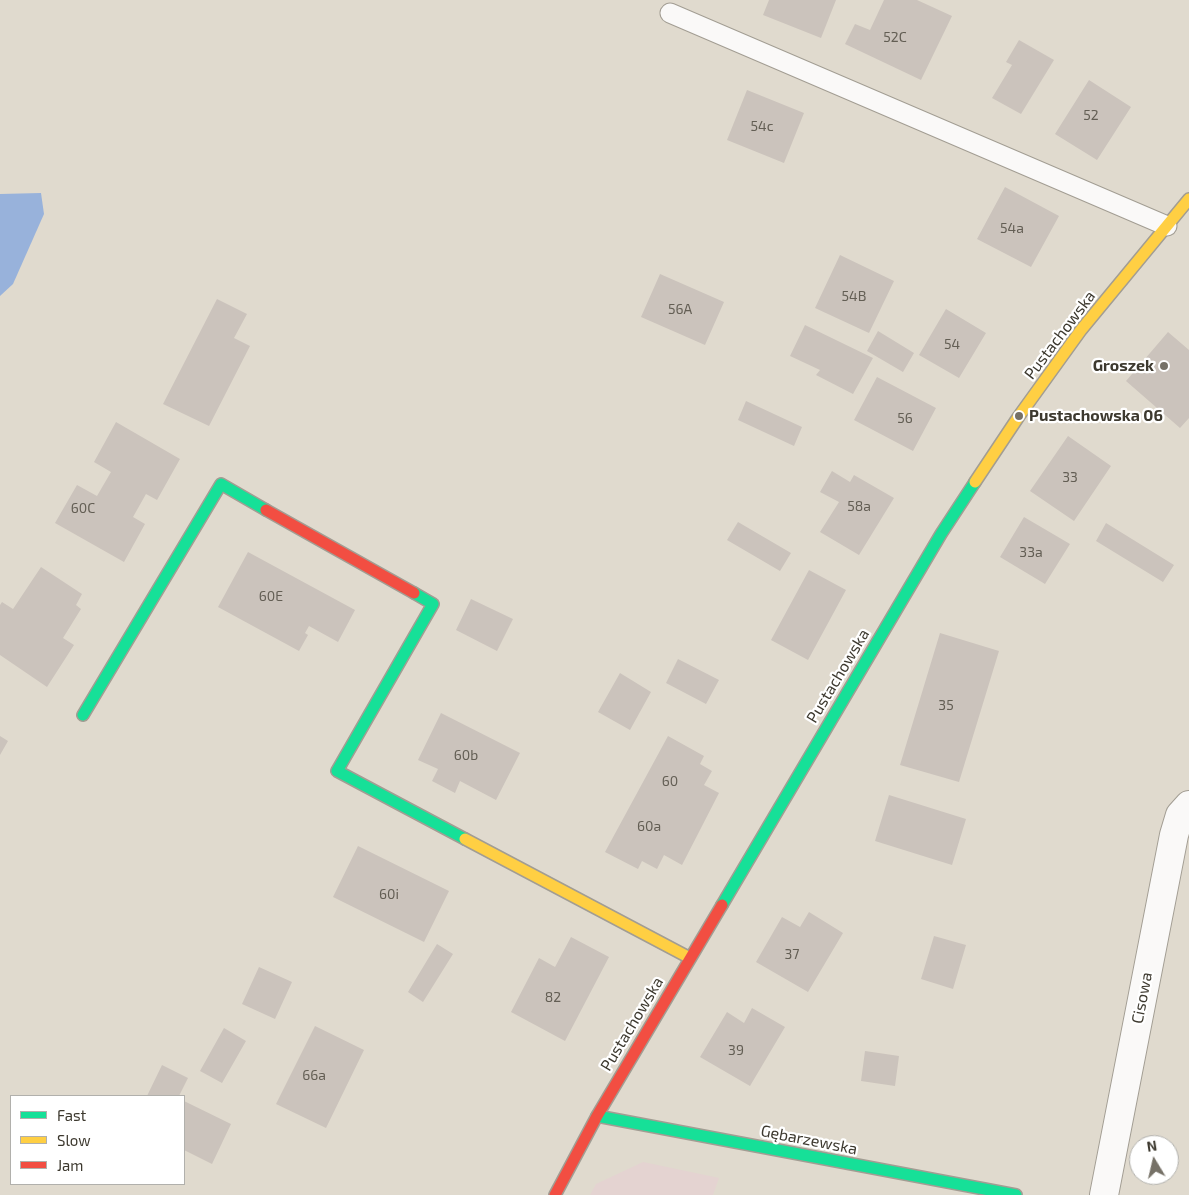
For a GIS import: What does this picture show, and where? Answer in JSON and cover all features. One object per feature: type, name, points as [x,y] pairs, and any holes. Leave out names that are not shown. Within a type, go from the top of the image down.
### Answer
[{"type":"street","name":"Pustachowska","points":[[555,1195],[597,1116],[941,534],[1019,416],[1081,330],[1189,199]]},
{"type":"street","points":[[83,715],[222,484],[433,604],[337,771],[690,958]]},
{"type":"street","name":"Cisowa","points":[[1104,1195],[1174,835],[1180,815],[1189,805]]},
{"type":"street","name":"Gębarzewska","points":[[597,1116],[1016,1195]]},
{"type":"lane","points":[[670,13],[1167,226]]},
{"type":"shaded area","points":[[643,1162],[719,1178],[713,1195],[590,1195],[596,1184]]},
{"type":"water","points":[[41,193],[44,214],[13,284],[0,296],[0,194]]},
{"type":"building","points":[[769,0],[836,0],[821,38],[763,15]]},
{"type":"building","points":[[884,0],[917,0],[952,16],[921,80],[845,44],[855,24],[870,30]]},
{"type":"building","points":[[1019,40],[1054,60],[1021,114],[992,98],[1012,65],[1006,62]]},
{"type":"building","points":[[1089,80],[1131,107],[1097,160],[1055,134]]},
{"type":"building","points":[[747,90],[804,113],[784,163],[727,140]]},
{"type":"building","points":[[1005,187],[1059,216],[1031,267],[977,239]]},
{"type":"building","points":[[840,255],[894,281],[869,333],[815,308]]},
{"type":"building","points":[[660,274],[724,302],[705,345],[641,317]]},
{"type":"building","points":[[217,299],[247,314],[234,338],[250,346],[209,426],[163,404]]},
{"type":"building","points":[[946,309],[986,333],[959,378],[919,355]]},
{"type":"building","points":[[805,325],[873,358],[853,394],[816,375],[820,370],[790,356]]},
{"type":"building","points":[[878,331],[914,353],[903,372],[867,351]]},
{"type":"building","name":"Groszek","points":[[1168,332],[1189,350],[1189,418],[1180,428],[1126,381]]},
{"type":"building","points":[[877,377],[936,408],[913,451],[854,420]]},
{"type":"building","points":[[746,401],[802,427],[794,446],[738,420]]},
{"type":"building","points":[[116,422],[180,459],[157,500],[146,494],[133,517],[145,524],[124,562],[55,523],[77,485],[97,496],[111,472],[94,462]]},
{"type":"building","points":[[1068,436],[1111,466],[1074,521],[1030,491]]},
{"type":"building","points":[[832,471],[850,482],[854,475],[894,498],[859,555],[820,532],[839,502],[820,492]]},
{"type":"building","points":[[1024,517],[1070,544],[1045,584],[1000,557]]},
{"type":"building","points":[[738,522],[791,553],[780,571],[727,540]]},
{"type":"building","points":[[1106,523],[1174,565],[1163,582],[1096,541]]},
{"type":"building","points":[[248,552],[355,610],[338,642],[309,626],[305,633],[308,635],[299,651],[218,607]]},
{"type":"building","points":[[41,567],[82,594],[76,605],[81,609],[63,638],[74,645],[47,687],[0,655],[0,605],[2,602],[13,609]]},
{"type":"building","points":[[809,570],[846,590],[808,660],[771,640]]},
{"type":"building","points":[[471,599],[513,619],[497,651],[456,630]]},
{"type":"building","points":[[940,633],[999,651],[959,782],[900,765]]},
{"type":"building","points":[[678,659],[719,680],[706,704],[666,683]]},
{"type":"building","points":[[620,673],[651,692],[630,730],[598,712]]},
{"type":"building","points":[[441,713],[520,753],[496,800],[460,781],[455,793],[432,781],[438,769],[418,760]]},
{"type":"building","points":[[0,736],[8,741],[0,755]]},
{"type":"building","points":[[668,736],[704,756],[700,764],[712,771],[704,785],[719,793],[682,865],[664,855],[657,869],[642,861],[638,869],[605,852]]},
{"type":"building","points":[[889,795],[966,819],[952,865],[875,841]]},
{"type":"building","points":[[358,846],[449,891],[424,942],[333,897]]},
{"type":"building","points":[[809,912],[843,933],[808,992],[756,962],[782,917],[800,927]]},
{"type":"building","points":[[934,936],[966,945],[953,989],[921,979]]},
{"type":"building","points":[[571,937],[609,957],[565,1041],[511,1012],[539,958],[555,967]]},
{"type":"building","points":[[437,944],[453,954],[423,1002],[408,992]]},
{"type":"building","points":[[259,967],[292,982],[275,1019],[242,1004]]},
{"type":"building","points":[[752,1008],[785,1027],[750,1086],[700,1057],[727,1012],[744,1023]]},
{"type":"building","points":[[315,1026],[364,1050],[326,1128],[276,1104]]},
{"type":"building","points":[[224,1028],[246,1041],[222,1083],[200,1071]]},
{"type":"building","points":[[865,1051],[899,1056],[895,1086],[861,1081]]},
{"type":"building","points":[[162,1065],[188,1078],[180,1095],[147,1095]]},
{"type":"building","points":[[185,1101],[231,1124],[212,1164],[185,1150]]},
{"type":"traffic: fast","points":[[722,905],[941,534],[975,482]]},
{"type":"traffic: fast","points":[[83,715],[221,484],[266,510]]},
{"type":"traffic: fast","points":[[414,593],[433,604],[337,771],[465,839]]},
{"type":"traffic: fast","points":[[597,1116],[1016,1195]]},
{"type":"traffic: slow","points":[[975,482],[1019,416],[1081,330],[1189,199]]},
{"type":"traffic: slow","points":[[465,839],[690,958]]},
{"type":"traffic: jam","points":[[266,510],[414,593]]},
{"type":"traffic: jam","points":[[555,1195],[597,1116],[722,905]]},
{"type":"place","name":"Groszek","points":[[1164,366]]},
{"type":"place","name":"Pustachowska 06","points":[[1019,416]]}]
